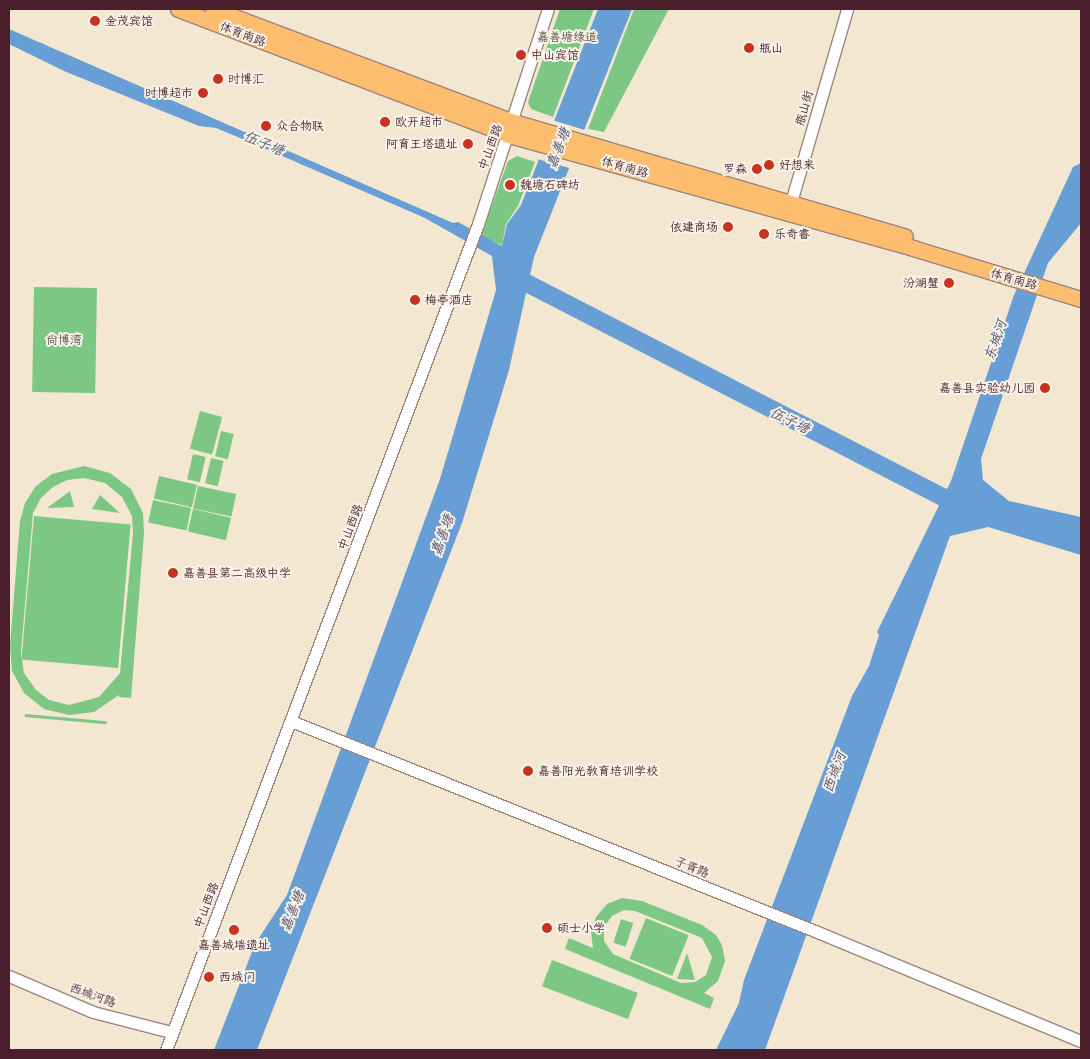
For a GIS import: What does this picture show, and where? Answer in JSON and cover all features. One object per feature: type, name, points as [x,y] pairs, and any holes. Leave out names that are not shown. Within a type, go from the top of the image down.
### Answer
[{"type":"main road","name":"体育南路","points":[[178,9],[511,129],[600,153],[1077,293]]},
{"type":"main road","name":"体育南路","points":[[213,9],[511,129]]},
{"type":"street","name":"中山西路","points":[[166,1050],[171,1032],[291,721],[478,224],[511,129],[548,9]]},
{"type":"street","name":"甁山街","points":[[789,208],[847,9]]},
{"type":"street","name":"子胥路","points":[[291,721],[815,930],[1081,1041]]},
{"type":"street","name":"西城河路","points":[[9,976],[93,1012],[171,1032]]},
{"type":"green space","name":"嘉善塘绿道","points":[[560,9],[594,9],[553,117],[531,109],[528,102]]},
{"type":"green space","name":"嘉善塘绿道","points":[[634,9],[669,9],[604,132],[588,129]]},
{"type":"green space","points":[[517,156],[535,162],[518,206],[506,224],[502,245],[481,236],[508,161]]},
{"type":"green space","name":"尚博湾","points":[[34,287],[97,288],[95,393],[32,392]]},
{"type":"green space","points":[[200,411],[222,417],[212,455],[190,449]]},
{"type":"green space","points":[[221,431],[234,434],[228,459],[215,456]]},
{"type":"green space","points":[[193,454],[206,457],[200,482],[187,479]]},
{"type":"green space","points":[[211,458],[224,461],[218,486],[205,483]]},
{"type":"green space","points":[[84,466],[110,473],[131,489],[143,513],[144,533],[131,698],[119,697],[119,695],[94,712],[69,715],[44,709],[24,693],[12,671],[10,645],[20,521],[25,503],[36,486],[52,474]],"holes":[[[84,478],[105,483],[122,497],[132,516],[133,533],[120,673],[99,697],[69,705],[49,700],[36,690],[24,673],[21,652],[33,513],[41,498],[53,487],[67,480]]]},
{"type":"green space","points":[[159,476],[197,485],[192,507],[154,498]]},
{"type":"green space","points":[[198,486],[236,494],[231,517],[193,508]]},
{"type":"green space","points":[[70,491],[74,507],[47,508]]},
{"type":"green space","points":[[100,495],[120,513],[92,509]]},
{"type":"green space","points":[[153,500],[191,508],[186,531],[148,522]]},
{"type":"green space","points":[[193,509],[231,518],[226,540],[188,531]]},
{"type":"green space","points":[[34,516],[131,524],[118,668],[21,659]]},
{"type":"green space","points":[[25,714],[107,721],[106,724],[25,717]]},
{"type":"green space","points":[[622,898],[642,901],[702,925],[716,935],[722,945],[725,961],[718,981],[704,993],[714,998],[710,1009],[565,949],[569,938],[593,948],[591,932],[596,917],[607,904]],"holes":[[[624,910],[635,911],[702,938],[712,957],[706,975],[695,982],[681,983],[613,954],[604,941],[604,927],[612,916]]]},
{"type":"green space","points":[[646,918],[689,935],[672,976],[630,959]]},
{"type":"green space","points":[[621,919],[633,923],[626,947],[613,943]]},
{"type":"green space","points":[[687,953],[695,980],[677,979]]},
{"type":"green space","points":[[552,960],[638,993],[628,1019],[542,986]]},
{"type":"water","name":"嘉善塘","points":[[598,9],[632,9],[534,257],[509,370],[462,523],[257,1050],[214,1050],[255,944],[287,895],[440,479],[496,290],[492,256],[425,218],[252,143],[216,128],[199,126],[64,71],[9,44],[9,29],[453,223],[458,222],[502,246],[507,224],[521,205]]},
{"type":"water","name":"西城河","points":[[1081,163],[1081,223],[1048,263],[981,459],[983,480],[1009,501],[1081,517],[1081,555],[988,527],[950,536],[765,1050],[716,1050],[739,1003],[744,980],[852,696],[869,666],[879,635],[877,632],[951,481],[1014,295],[1073,167]]},
{"type":"pier","points":[[552,120],[588,131],[573,169],[537,159]]},
{"type":"waterway","name":"伍子塘","points":[[509,274],[964,508]]},
{"type":"place","name":"金茂宾馆","points":[[95,21]]},
{"type":"place","name":"瓶山","points":[[749,48]]},
{"type":"place","name":"中山宾馆","points":[[521,55]]},
{"type":"place","name":"时博汇","points":[[218,79]]},
{"type":"place","name":"时博超市","points":[[203,93]]},
{"type":"place","name":"欧开超市","points":[[385,122]]},
{"type":"place","name":"众合物联","points":[[266,126]]},
{"type":"place","name":"阿育王塔遗址","points":[[468,144]]},
{"type":"place","name":"好想来","points":[[769,165]]},
{"type":"place","name":"罗森","points":[[757,169]]},
{"type":"place","name":"魏塘石碑坊","points":[[510,185]]},
{"type":"place","name":"依建商场","points":[[728,227]]},
{"type":"place","name":"乐奇睿","points":[[764,234]]},
{"type":"place","name":"汾湖蟹","points":[[949,283]]},
{"type":"place","name":"梅亭酒店","points":[[415,300]]},
{"type":"place","name":"嘉善县实验幼儿园","points":[[1045,388]]},
{"type":"place","name":"嘉善县第二高级中学","points":[[173,573]]},
{"type":"place","name":"嘉善阳光教育培训学校","points":[[528,771]]},
{"type":"place","name":"硕士小学","points":[[547,928]]},
{"type":"place","name":"嘉善城墙遗址","points":[[234,930]]},
{"type":"place","name":"西城门","points":[[209,977]]},
{"type":"water label","name":"东城河","points":[[995,340]]}]
